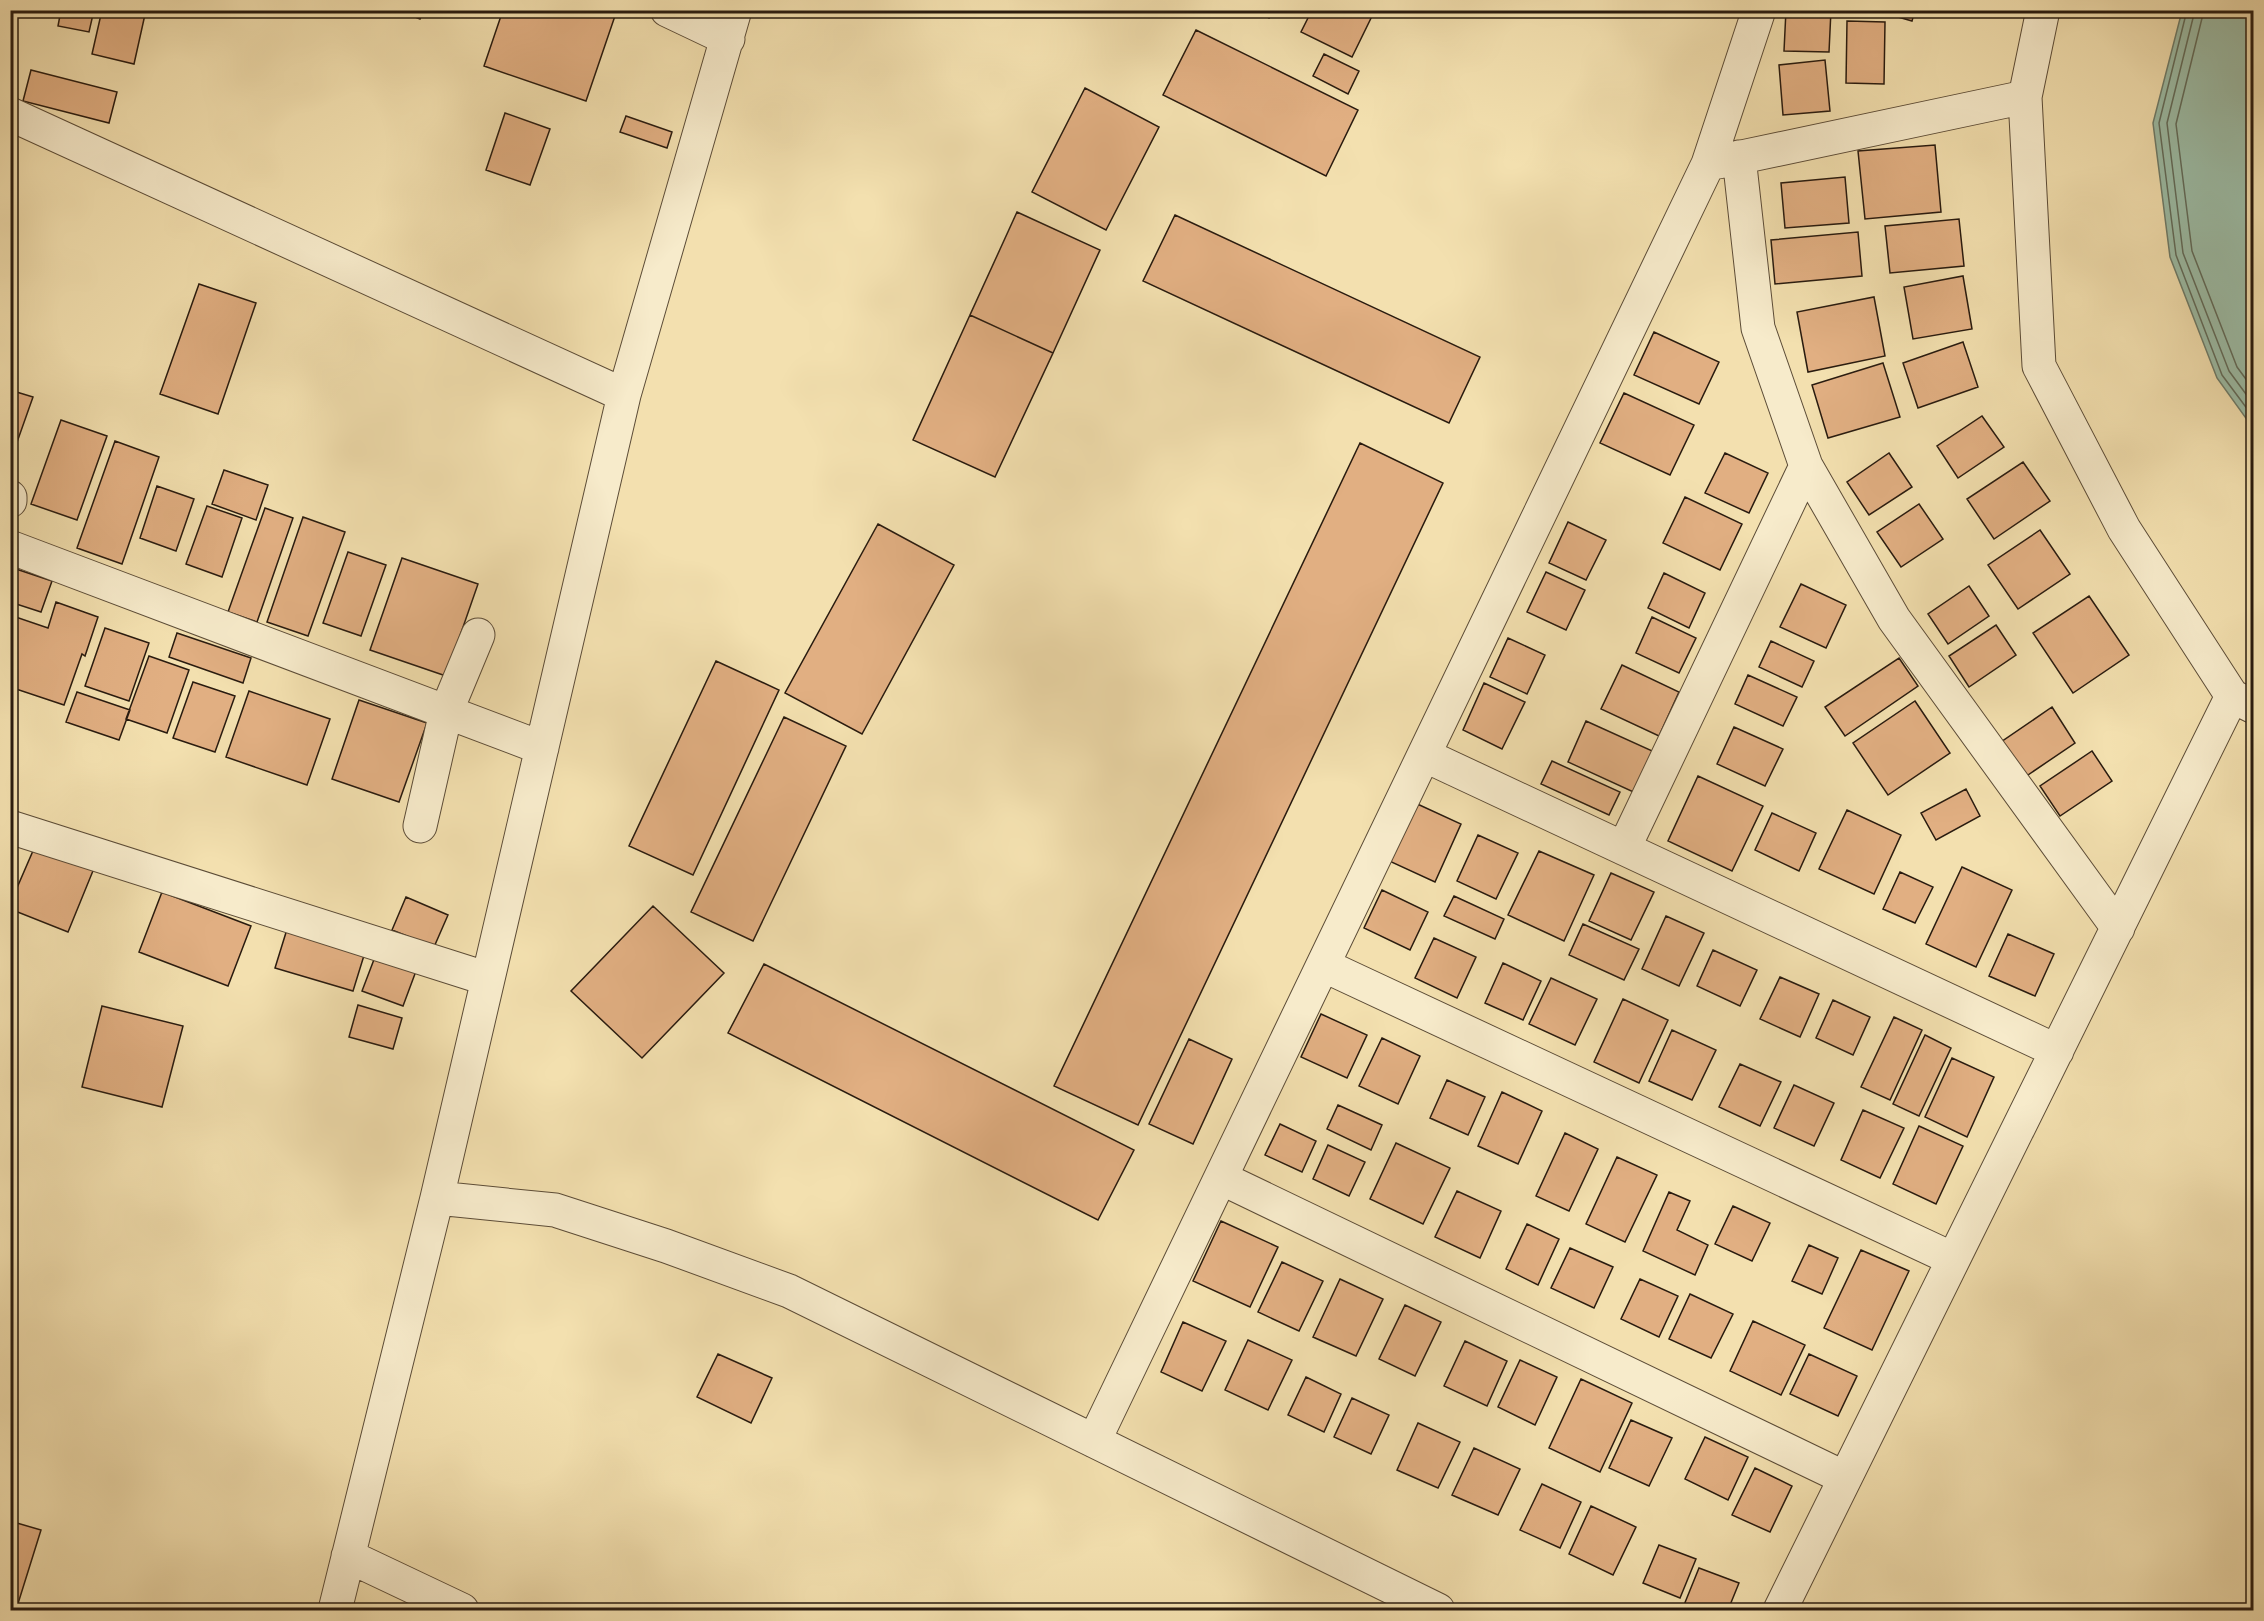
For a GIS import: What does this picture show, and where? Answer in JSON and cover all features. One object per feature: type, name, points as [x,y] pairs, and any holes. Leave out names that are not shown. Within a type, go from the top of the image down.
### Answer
[{"type":"street","points":[[335,1611],[437,1198],[624,395],[732,25],[667,10]]},
{"type":"street","points":[[1094,1441],[1708,164],[1759,10]]},
{"type":"street","points":[[1780,1611],[2118,928],[2243,702],[2124,530],[2039,366],[2025,97],[2043,10]]},
{"type":"street","points":[[1708,164],[2025,97]]},
{"type":"street","points":[[10,114],[624,395]]},
{"type":"street","points":[[1739,157],[1758,328],[1806,466],[1894,619],[2118,928]]},
{"type":"street","points":[[1624,848],[1806,466]]},
{"type":"street","points":[[10,547],[542,748]]},
{"type":"street","points":[[420,826],[446,712],[478,635]]},
{"type":"street","points":[[1424,755],[2057,1051]]},
{"type":"street","points":[[10,827],[488,979]]},
{"type":"street","points":[[1323,965],[1953,1259]]},
{"type":"street","points":[[1221,1178],[1845,1478]]},
{"type":"street","points":[[437,1198],[555,1210],[666,1246],[789,1291],[1438,1611]]},
{"type":"street","points":[[348,1556],[462,1611]]},
{"type":"water","points":[[2182,11],[2253,11],[2253,428],[2217,378],[2170,257],[2153,123]]},
{"type":"building","points":[[61,10],[94,10],[89,32],[58,26]]},
{"type":"building","points":[[102,10],[146,10],[134,64],[92,54]]},
{"type":"building","points":[[398,10],[424,10],[420,19]]},
{"type":"building","points":[[503,10],[617,10],[586,101],[484,66]]},
{"type":"building","points":[[1255,10],[1273,10],[1269,18]]},
{"type":"building","points":[[1312,10],[1375,10],[1352,57],[1301,32]]},
{"type":"building","points":[[1786,10],[1831,10],[1829,52],[1784,51]]},
{"type":"building","points":[[1874,10],[1915,10],[1912,21]]},
{"type":"building","points":[[1847,21],[1885,22],[1884,84],[1846,83]]},
{"type":"building","points":[[1196,30],[1358,110],[1326,176],[1163,95]]},
{"type":"building","points":[[1324,54],[1359,71],[1348,94],[1313,76]]},
{"type":"building","points":[[1825,60],[1830,111],[1783,115],[1779,65]]},
{"type":"building","points":[[31,70],[117,92],[109,123],[23,101]]},
{"type":"building","points":[[1085,88],[1159,127],[1106,230],[1032,192]]},
{"type":"building","points":[[505,113],[550,129],[530,185],[486,170]]},
{"type":"building","points":[[626,116],[672,132],[667,148],[620,132]]},
{"type":"building","points":[[1935,145],[1941,212],[1865,219],[1858,151]]},
{"type":"building","points":[[1845,177],[1849,223],[1785,228],[1781,183]]},
{"type":"building","points":[[1017,212],[1100,250],[1053,353],[970,315]]},
{"type":"building","points":[[1175,215],[1480,357],[1449,423],[1143,281]]},
{"type":"building","points":[[1959,219],[1964,266],[1890,273],[1885,226]]},
{"type":"building","points":[[1858,232],[1862,276],[1775,284],[1771,240]]},
{"type":"building","points":[[1963,276],[1972,329],[1913,339],[1904,287]]},
{"type":"building","points":[[199,284],[256,303],[218,414],[160,394]]},
{"type":"building","points":[[1874,297],[1885,356],[1808,372],[1797,312]]},
{"type":"building","points":[[970,315],[1053,353],[995,477],[913,440]]},
{"type":"building","points":[[1654,332],[1719,362],[1699,404],[1634,375]]},
{"type":"building","points":[[1963,342],[1978,387],[1918,408],[1903,363]]},
{"type":"building","points":[[1883,363],[1900,417],[1828,438],[1812,385]]},
{"type":"building","points":[[10,390],[33,397],[10,462]]},
{"type":"building","points":[[1624,393],[1694,425],[1670,475],[1600,443]]},
{"type":"building","points":[[1982,416],[2004,447],[1958,478],[1937,446]]},
{"type":"building","points":[[61,420],[107,436],[77,520],[31,504]]},
{"type":"building","points":[[115,441],[159,457],[122,564],[77,548]]},
{"type":"building","points":[[1360,443],[1443,483],[1138,1125],[1054,1086]]},
{"type":"building","points":[[1725,453],[1768,473],[1749,513],[1705,493]]},
{"type":"building","points":[[1889,453],[1912,487],[1869,515],[1847,482]]},
{"type":"building","points":[[2023,462],[2050,501],[1994,539],[1967,499]]},
{"type":"building","points":[[224,470],[268,485],[256,520],[212,504]]},
{"type":"building","points":[[157,486],[194,499],[176,551],[140,538]]},
{"type":"building","points":[[1685,497],[1742,524],[1720,570],[1663,543]]},
{"type":"building","points":[[1919,504],[1943,539],[1901,567],[1877,532]]},
{"type":"building","points":[[207,506],[242,518],[222,577],[186,564]]},
{"type":"building","points":[[265,508],[293,518],[257,622],[228,612]]},
{"type":"building","points":[[303,517],[345,532],[308,636],[267,622]]},
{"type":"building","points":[[1568,522],[1606,540],[1586,580],[1549,563]]},
{"type":"building","points":[[878,524],[954,565],[862,734],[785,693]]},
{"type":"building","points":[[2040,530],[2070,574],[2018,609],[1988,565]]},
{"type":"building","points":[[348,552],[386,565],[361,636],[323,623]]},
{"type":"building","points":[[402,558],[478,584],[446,676],[370,650]]},
{"type":"building","points":[[10,567],[52,581],[41,612],[10,602]]},
{"type":"building","points":[[1546,572],[1585,590],[1566,630],[1527,612]]},
{"type":"building","points":[[1664,573],[1705,593],[1689,628],[1648,608]]},
{"type":"building","points":[[1801,584],[1846,605],[1826,648],[1780,627]]},
{"type":"building","points":[[1969,586],[1989,616],[1948,644],[1928,614]]},
{"type":"building","points":[[2089,596],[2129,655],[2073,693],[2033,633]]},
{"type":"building","points":[[56,602],[98,617],[85,656],[82,654],[64,705],[10,687],[10,615],[48,628]]},
{"type":"building","points":[[1652,617],[1696,638],[1679,673],[1636,653]]},
{"type":"building","points":[[1996,625],[2016,655],[1969,687],[1949,656]]},
{"type":"building","points":[[105,628],[149,643],[129,701],[85,686]]},
{"type":"building","points":[[177,633],[251,658],[243,683],[169,657]]},
{"type":"building","points":[[1508,638],[1545,655],[1527,694],[1490,677]]},
{"type":"building","points":[[1771,641],[1814,661],[1802,687],[1759,667]]},
{"type":"building","points":[[149,656],[189,670],[167,733],[126,719]]},
{"type":"building","points":[[1899,658],[1918,686],[1845,736],[1825,707]]},
{"type":"building","points":[[716,661],[779,690],[693,875],[629,846]]},
{"type":"building","points":[[1622,665],[1679,692],[1659,736],[1601,709]]},
{"type":"building","points":[[1748,675],[1797,697],[1783,726],[1735,704]]},
{"type":"building","points":[[193,682],[235,696],[215,752],[173,738]]},
{"type":"building","points":[[1484,683],[1525,702],[1502,749],[1463,730]]},
{"type":"building","points":[[249,691],[330,719],[307,785],[226,757]]},
{"type":"building","points":[[77,692],[130,710],[119,740],[66,722]]},
{"type":"building","points":[[359,700],[427,723],[399,802],[332,779]]},
{"type":"building","points":[[1915,701],[1950,753],[1888,795],[1853,743]]},
{"type":"building","points":[[2052,707],[2075,743],[2025,777],[2001,742]]},
{"type":"building","points":[[784,717],[846,746],[753,941],[691,912]]},
{"type":"building","points":[[1586,721],[1659,754],[1640,795],[1568,762]]},
{"type":"building","points":[[1734,727],[1783,749],[1765,786],[1717,764]]},
{"type":"building","points":[[2092,751],[2112,781],[2060,816],[2040,786]]},
{"type":"building","points":[[1552,761],[1620,792],[1609,815],[1541,784]]},
{"type":"building","points":[[1698,776],[1763,806],[1732,871],[1668,841]]},
{"type":"building","points":[[1966,789],[1980,816],[1936,840],[1921,813]]},
{"type":"building","points":[[1413,802],[1461,824],[1435,882],[1387,860]]},
{"type":"building","points":[[1847,810],[1901,835],[1874,894],[1819,869]]},
{"type":"building","points":[[1772,813],[1816,833],[1799,871],[1755,850]]},
{"type":"building","points":[[1478,835],[1518,853],[1496,899],[1457,881]]},
{"type":"building","points":[[39,837],[97,861],[68,932],[10,909],[10,904]]},
{"type":"building","points":[[1539,851],[1594,875],[1564,941],[1508,915]]},
{"type":"building","points":[[1962,867],[2012,890],[1976,967],[1926,944]]},
{"type":"building","points":[[1900,872],[1933,887],[1915,923],[1883,909]]},
{"type":"building","points":[[1611,873],[1654,892],[1631,940],[1589,921]]},
{"type":"building","points":[[1382,890],[1428,912],[1410,950],[1364,928]]},
{"type":"building","points":[[162,892],[251,926],[228,986],[139,952]]},
{"type":"building","points":[[1454,896],[1504,919],[1495,939],[1444,916]]},
{"type":"building","points":[[406,897],[448,915],[434,947],[392,930]]},
{"type":"building","points":[[653,906],[724,973],[642,1058],[571,991]]},
{"type":"building","points":[[1666,916],[1704,933],[1679,986],[1642,969]]},
{"type":"building","points":[[1583,924],[1639,949],[1624,980],[1569,955]]},
{"type":"building","points":[[288,926],[366,949],[353,991],[275,968]]},
{"type":"building","points":[[2008,934],[2054,954],[2035,996],[1989,976]]},
{"type":"building","points":[[1434,938],[1476,957],[1457,998],[1415,978]]},
{"type":"building","points":[[378,949],[419,963],[403,1006],[362,991]]},
{"type":"building","points":[[1713,950],[1757,970],[1740,1006],[1697,986]]},
{"type":"building","points":[[1503,963],[1541,981],[1523,1020],[1485,1003]]},
{"type":"building","points":[[764,964],[1134,1150],[1098,1220],[728,1033]]},
{"type":"building","points":[[1780,977],[1819,994],[1800,1037],[1760,1019]]},
{"type":"building","points":[[1551,978],[1597,999],[1575,1045],[1529,1024]]},
{"type":"building","points":[[1623,999],[1668,1020],[1639,1083],[1594,1062]]},
{"type":"building","points":[[1833,1000],[1870,1017],[1853,1055],[1816,1038]]},
{"type":"building","points":[[358,1005],[402,1018],[393,1049],[349,1037]]},
{"type":"building","points":[[102,1006],[183,1026],[162,1107],[82,1087]]},
{"type":"building","points":[[1321,1014],[1367,1035],[1347,1078],[1301,1057]]},
{"type":"building","points":[[1894,1017],[1922,1030],[1890,1100],[1861,1087]]},
{"type":"building","points":[[1672,1030],[1716,1050],[1692,1100],[1649,1081]]},
{"type":"building","points":[[1925,1035],[1951,1048],[1919,1116],[1893,1104]]},
{"type":"building","points":[[1382,1038],[1420,1056],[1398,1104],[1359,1086]]},
{"type":"building","points":[[1189,1039],[1232,1059],[1193,1144],[1149,1124]]},
{"type":"building","points":[[1952,1058],[1994,1077],[1967,1137],[1925,1117]]},
{"type":"building","points":[[1740,1064],[1781,1082],[1760,1126],[1719,1107]]},
{"type":"building","points":[[1447,1080],[1485,1097],[1468,1135],[1430,1118]]},
{"type":"building","points":[[1794,1085],[1834,1103],[1814,1146],[1774,1128]]},
{"type":"building","points":[[1502,1092],[1542,1111],[1518,1164],[1478,1146]]},
{"type":"building","points":[[1338,1105],[1382,1125],[1371,1150],[1327,1129]]},
{"type":"building","points":[[1863,1110],[1904,1128],[1880,1178],[1841,1160]]},
{"type":"building","points":[[1280,1124],[1316,1141],[1302,1172],[1265,1155]]},
{"type":"building","points":[[1919,1126],[1963,1146],[1936,1204],[1893,1184]]},
{"type":"building","points":[[1565,1133],[1598,1149],[1569,1211],[1536,1196]]},
{"type":"building","points":[[1396,1143],[1450,1168],[1423,1224],[1370,1199]]},
{"type":"building","points":[[1328,1145],[1365,1162],[1349,1196],[1313,1179]]},
{"type":"building","points":[[1617,1157],[1657,1175],[1625,1242],[1586,1224]]},
{"type":"building","points":[[1457,1191],[1501,1211],[1480,1258],[1435,1237]]},
{"type":"building","points":[[1669,1192],[1690,1201],[1677,1230],[1708,1245],[1695,1275],[1643,1251]]},
{"type":"building","points":[[1733,1206],[1770,1223],[1752,1261],[1715,1244]]},
{"type":"building","points":[[1221,1221],[1278,1247],[1250,1307],[1193,1281]]},
{"type":"building","points":[[1527,1224],[1559,1239],[1538,1285],[1506,1269]]},
{"type":"building","points":[[1809,1245],[1838,1258],[1822,1294],[1792,1281]]},
{"type":"building","points":[[1570,1248],[1613,1267],[1594,1308],[1551,1288]]},
{"type":"building","points":[[1861,1250],[1909,1271],[1872,1350],[1824,1328]]},
{"type":"building","points":[[1282,1262],[1323,1281],[1299,1331],[1258,1312]]},
{"type":"building","points":[[1340,1279],[1383,1299],[1356,1356],[1313,1337]]},
{"type":"building","points":[[1640,1279],[1678,1296],[1659,1337],[1621,1319]]},
{"type":"building","points":[[1690,1294],[1733,1314],[1711,1358],[1669,1339]]},
{"type":"building","points":[[1405,1305],[1441,1322],[1415,1376],[1379,1359]]},
{"type":"building","points":[[1753,1321],[1805,1345],[1781,1395],[1730,1371]]},
{"type":"building","points":[[1183,1322],[1226,1341],[1202,1391],[1161,1372]]},
{"type":"building","points":[[1248,1340],[1292,1360],[1268,1410],[1225,1390]]},
{"type":"building","points":[[1465,1341],[1507,1361],[1487,1406],[1444,1386]]},
{"type":"building","points":[[718,1354],[772,1378],[751,1423],[697,1397]]},
{"type":"building","points":[[1809,1354],[1857,1376],[1838,1416],[1790,1394]]},
{"type":"building","points":[[1520,1360],[1557,1377],[1535,1425],[1498,1407]]},
{"type":"building","points":[[1306,1377],[1341,1394],[1324,1432],[1288,1415]]},
{"type":"building","points":[[1581,1379],[1632,1403],[1600,1472],[1549,1448]]},
{"type":"building","points":[[1352,1398],[1389,1415],[1371,1454],[1334,1437]]},
{"type":"building","points":[[1631,1420],[1672,1438],[1649,1486],[1609,1468]]},
{"type":"building","points":[[1418,1423],[1460,1442],[1438,1488],[1397,1470]]},
{"type":"building","points":[[1705,1437],[1748,1457],[1728,1500],[1685,1479]]},
{"type":"building","points":[[1474,1448],[1520,1469],[1498,1515],[1452,1495]]},
{"type":"building","points":[[1755,1468],[1792,1486],[1770,1532],[1732,1515]]},
{"type":"building","points":[[1542,1484],[1581,1502],[1560,1548],[1520,1530]]},
{"type":"building","points":[[1591,1506],[1636,1527],[1613,1575],[1569,1554]]},
{"type":"building","points":[[10,1521],[41,1530],[16,1610],[10,1610]]},
{"type":"building","points":[[1659,1545],[1696,1559],[1680,1598],[1643,1583]]},
{"type":"building","points":[[1699,1568],[1739,1583],[1728,1610],[1697,1610],[1684,1605]]}]
